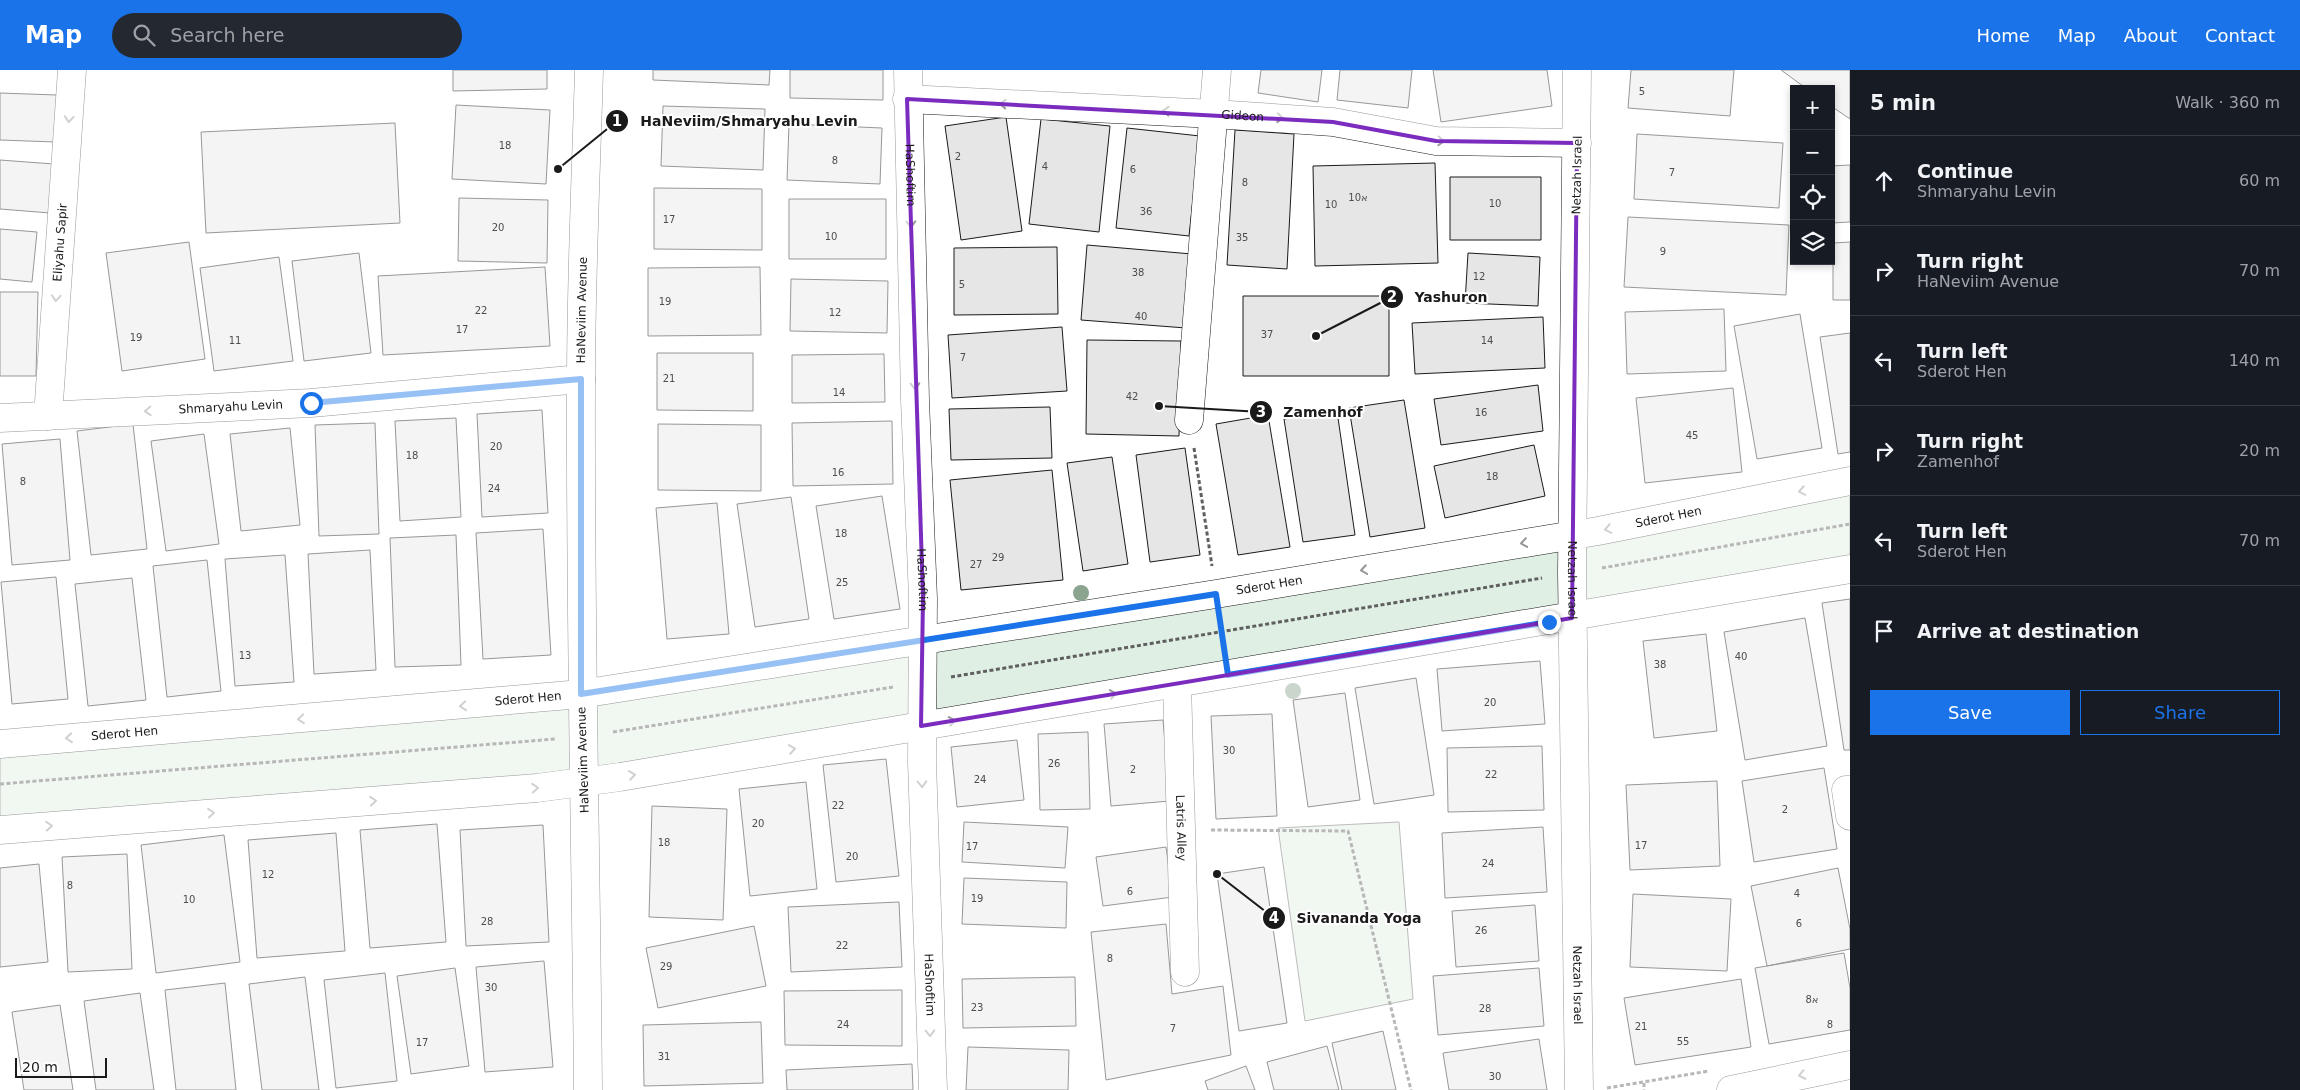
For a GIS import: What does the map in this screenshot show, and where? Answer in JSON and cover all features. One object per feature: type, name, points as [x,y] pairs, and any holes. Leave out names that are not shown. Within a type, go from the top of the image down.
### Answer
[{"type":"street","name":"Eliyahu Sapir","points":[[48,416],[72,70]]},
{"type":"street","name":"HaNeviim Avenue","points":[[588,1090],[581,694],[581,379],[589,70]]},
{"type":"street","name":"HaShoftim","points":[[908,70],[916,400],[924,598],[921,726],[933,1090]]},
{"type":"street","points":[[1189,420],[1217,70]]},
{"type":"street","name":"Netzah Israel","points":[[1577,70],[1572,618],[1579,1090]]},
{"type":"street","name":"Gideon","points":[[908,99],[1214,114],[1333,122],[1436,141],[1577,144]]},
{"type":"street","name":"Shmaryahu Levin","points":[[0,418],[311,403],[581,379]]},
{"type":"street","name":"Sderot Hen","points":[[0,744],[535,700],[581,694],[1216,594],[1572,535],[1850,481]]},
{"type":"street","points":[[0,830],[537,788],[584,782],[1572,618],[1850,569]]},
{"type":"street","name":"Latris Alley","points":[[1177,684],[1185,972]]},
{"type":"street","points":[[1850,790],[1846,790],[1850,816]]},
{"type":"street","points":[[1731,1090],[1850,1065]]},
{"type":"path","points":[[1189,420],[1228,675]]},
{"type":"path","points":[[1181,830],[1348,831],[1411,1090]]},
{"type":"path","points":[[1644,1083],[1644,1090]]},
{"type":"highlighted area","points":[[907,99],[1333,122],[1436,141],[1577,143],[1572,618],[921,726],[923,598]]},
{"type":"green space","points":[[1850,492],[1850,558],[567,776],[0,821],[0,751],[584,705]]},
{"type":"green space","points":[[1399,822],[1413,999],[1305,1021],[1278,828]]},
{"type":"building","points":[[453,70],[547,70],[547,89],[453,91]]},
{"type":"building","points":[[653,70],[770,70],[769,85],[653,80]]},
{"type":"building","points":[[790,70],[883,70],[883,100],[790,98]]},
{"type":"building","points":[[1261,70],[1322,70],[1318,102],[1258,93]]},
{"type":"building","points":[[1340,70],[1412,70],[1408,108],[1337,100]]},
{"type":"building","points":[[1433,70],[1547,70],[1552,106],[1441,122]]},
{"type":"building","points":[[1631,70],[1734,70],[1730,116],[1628,108]]},
{"type":"building","points":[[1781,70],[1850,70],[1850,119],[1835,109],[1835,85],[1802,85]]},
{"type":"building","points":[[0,93],[57,95],[55,142],[0,140]]},
{"type":"building","points":[[456,105],[550,110],[546,184],[452,179]]},
{"type":"building","points":[[663,106],[765,109],[763,170],[661,166]]},
{"type":"building","points":[[1006,117],[1022,231],[961,240],[945,126]]},
{"type":"building","points":[[1041,119],[1110,126],[1099,232],[1029,224]]},
{"type":"building","points":[[395,123],[400,223],[206,233],[201,132]]},
{"type":"building","points":[[789,124],[882,128],[880,184],[787,180]]},
{"type":"building","points":[[1127,128],[1200,136],[1189,236],[1116,228]]},
{"type":"building","points":[[1235,130],[1294,134],[1287,269],[1227,265]]},
{"type":"building","points":[[1637,134],[1783,143],[1779,208],[1634,199]]},
{"type":"building","points":[[0,160],[54,164],[50,213],[0,209]]},
{"type":"building","points":[[1435,163],[1438,263],[1315,266],[1313,166]]},
{"type":"building","points":[[1850,165],[1850,222],[1835,223],[1835,166]]},
{"type":"building","points":[[1450,177],[1541,177],[1541,240],[1450,240]]},
{"type":"building","points":[[654,188],[762,189],[762,250],[654,249]]},
{"type":"building","points":[[459,198],[548,200],[547,263],[458,261]]},
{"type":"building","points":[[789,199],[886,199],[886,259],[789,259]]},
{"type":"building","points":[[1628,217],[1789,225],[1786,295],[1624,287]]},
{"type":"building","points":[[0,229],[37,232],[32,282],[0,279]]},
{"type":"building","points":[[189,242],[205,359],[122,371],[106,253]]},
{"type":"building","points":[[1850,242],[1850,300],[1833,300],[1835,243]]},
{"type":"building","points":[[1087,245],[1192,254],[1186,328],[1081,320]]},
{"type":"building","points":[[1057,247],[1058,314],[954,315],[954,248]]},
{"type":"building","points":[[359,253],[371,353],[304,361],[292,261]]},
{"type":"building","points":[[1468,253],[1540,257],[1538,306],[1465,303]]},
{"type":"building","points":[[279,257],[293,361],[214,371],[200,268]]},
{"type":"building","points":[[545,267],[550,346],[383,355],[378,276]]},
{"type":"building","points":[[760,267],[761,335],[648,336],[648,268]]},
{"type":"building","points":[[791,279],[888,281],[887,333],[790,331]]},
{"type":"building","points":[[0,292],[38,292],[36,376],[0,376]]},
{"type":"building","points":[[1243,296],[1389,296],[1389,376],[1243,376]]},
{"type":"building","points":[[1724,309],[1726,371],[1627,374],[1625,312]]},
{"type":"building","points":[[1800,314],[1822,448],[1757,459],[1734,326]]},
{"type":"building","points":[[1543,317],[1545,368],[1415,374],[1412,323]]},
{"type":"building","points":[[1062,327],[1067,391],[952,398],[948,335]]},
{"type":"building","points":[[1850,333],[1850,452],[1838,454],[1820,337]]},
{"type":"building","points":[[1087,340],[1181,341],[1179,436],[1086,434]]},
{"type":"building","points":[[657,353],[753,353],[753,411],[657,410]]},
{"type":"building","points":[[884,354],[885,402],[792,403],[792,355]]},
{"type":"building","points":[[1538,385],[1543,431],[1441,445],[1434,399]]},
{"type":"building","points":[[1733,388],[1742,472],[1645,483],[1636,398]]},
{"type":"building","points":[[1404,400],[1425,528],[1370,537],[1349,408]]},
{"type":"building","points":[[1050,407],[1052,458],[951,460],[949,409]]},
{"type":"building","points":[[542,410],[548,513],[482,517],[477,414]]},
{"type":"building","points":[[1337,411],[1355,535],[1303,542],[1284,419]]},
{"type":"building","points":[[1268,415],[1290,547],[1238,555],[1216,424]]},
{"type":"building","points":[[456,418],[461,517],[400,521],[395,421]]},
{"type":"building","points":[[892,421],[893,484],[793,486],[792,423]]},
{"type":"building","points":[[375,423],[379,534],[319,536],[315,425]]},
{"type":"building","points":[[133,424],[147,549],[91,555],[77,431]]},
{"type":"building","points":[[658,424],[761,425],[761,491],[658,490]]},
{"type":"building","points":[[290,428],[300,525],[241,531],[230,434]]},
{"type":"building","points":[[204,434],[219,544],[166,551],[151,441]]},
{"type":"building","points":[[60,439],[70,560],[12,565],[2,444]]},
{"type":"building","points":[[1534,445],[1545,496],[1445,518],[1434,466]]},
{"type":"building","points":[[1185,448],[1200,555],[1150,562],[1136,455]]},
{"type":"building","points":[[1112,457],[1128,564],[1083,571],[1067,463]]},
{"type":"building","points":[[1052,470],[1063,580],[961,590],[950,480]]},
{"type":"building","points":[[882,496],[900,609],[834,619],[816,506]]},
{"type":"building","points":[[791,497],[809,619],[755,627],[737,504]]},
{"type":"building","points":[[717,503],[729,634],[667,639],[656,508]]},
{"type":"building","points":[[543,529],[551,655],[483,659],[476,533]]},
{"type":"building","points":[[456,535],[461,665],[395,667],[390,538]]},
{"type":"building","points":[[370,550],[376,670],[314,674],[308,554]]},
{"type":"building","points":[[285,555],[294,682],[235,686],[225,559]]},
{"type":"building","points":[[207,560],[221,691],[167,697],[153,566]]},
{"type":"building","points":[[56,577],[68,699],[12,704],[1,582]]},
{"type":"building","points":[[132,578],[146,700],[88,706],[75,584]]},
{"type":"building","points":[[1850,599],[1850,750],[1844,750],[1822,603]]},
{"type":"building","points":[[1805,618],[1827,746],[1745,760],[1724,632]]},
{"type":"building","points":[[1706,634],[1717,731],[1654,738],[1643,641]]},
{"type":"building","points":[[1540,661],[1545,724],[1442,731],[1437,669]]},
{"type":"building","points":[[1416,678],[1434,795],[1374,804],[1355,688]]},
{"type":"building","points":[[1345,693],[1360,800],[1308,807],[1293,700]]},
{"type":"building","points":[[1272,714],[1277,816],[1216,819],[1211,716]]},
{"type":"building","points":[[1163,720],[1170,801],[1111,806],[1104,724]]},
{"type":"building","points":[[1088,732],[1090,809],[1040,810],[1038,734]]},
{"type":"building","points":[[1017,740],[1024,800],[957,807],[951,747]]},
{"type":"building","points":[[1542,746],[1544,810],[1448,812],[1447,748]]},
{"type":"building","points":[[886,759],[899,876],[836,882],[823,765]]},
{"type":"building","points":[[1824,768],[1837,849],[1754,862],[1742,781]]},
{"type":"building","points":[[1717,781],[1720,866],[1630,870],[1626,785]]},
{"type":"building","points":[[806,782],[817,889],[750,896],[739,789]]},
{"type":"building","points":[[652,806],[727,809],[723,920],[649,917]]},
{"type":"building","points":[[964,822],[1068,827],[1065,868],[962,862]]},
{"type":"building","points":[[437,824],[446,942],[370,948],[360,830]]},
{"type":"building","points":[[543,825],[549,942],[466,946],[460,830]]},
{"type":"building","points":[[1543,827],[1547,892],[1445,898],[1442,833]]},
{"type":"building","points":[[336,833],[345,951],[257,958],[248,840]]},
{"type":"building","points":[[224,835],[240,962],[156,973],[141,845]]},
{"type":"building","points":[[1166,847],[1173,897],[1103,906],[1096,857]]},
{"type":"building","points":[[127,854],[132,969],[68,972],[62,857]]},
{"type":"building","points":[[39,864],[48,962],[0,967],[0,868]]},
{"type":"building","points":[[1264,867],[1287,1023],[1239,1031],[1217,874]]},
{"type":"building","points":[[1838,868],[1850,929],[1850,949],[1767,966],[1751,886]]},
{"type":"building","points":[[964,878],[1067,882],[1066,928],[962,924]]},
{"type":"building","points":[[1633,894],[1731,899],[1727,971],[1630,967]]},
{"type":"building","points":[[899,902],[902,967],[791,972],[788,907]]},
{"type":"building","points":[[1535,905],[1539,961],[1456,967],[1452,911]]},
{"type":"building","points":[[1166,924],[1172,994],[1223,986],[1231,1055],[1106,1080],[1091,932]]},
{"type":"building","points":[[754,926],[766,986],[658,1008],[646,948]]},
{"type":"building","points":[[1844,953],[1850,988],[1850,1030],[1769,1044],[1755,968]]},
{"type":"building","points":[[544,961],[553,1067],[485,1072],[476,967]]},
{"type":"building","points":[[455,968],[469,1066],[411,1074],[397,976]]},
{"type":"building","points":[[1539,968],[1544,1026],[1438,1035],[1433,976]]},
{"type":"building","points":[[385,973],[397,1081],[336,1088],[324,980]]},
{"type":"building","points":[[305,977],[319,1090],[262,1090],[249,984]]},
{"type":"building","points":[[1075,977],[1076,1026],[963,1028],[962,979]]},
{"type":"building","points":[[1741,979],[1751,1047],[1635,1065],[1624,998]]},
{"type":"building","points":[[225,983],[236,1090],[176,1090],[165,990]]},
{"type":"building","points":[[902,990],[902,1046],[785,1045],[784,991]]},
{"type":"building","points":[[140,993],[154,1090],[96,1090],[84,1001]]},
{"type":"building","points":[[60,1005],[73,1090],[24,1090],[12,1012]]},
{"type":"building","points":[[761,1022],[763,1083],[644,1086],[643,1025]]},
{"type":"building","points":[[1383,1031],[1396,1090],[1342,1090],[1332,1043]]},
{"type":"building","points":[[1539,1039],[1547,1090],[1449,1090],[1443,1053]]},
{"type":"building","points":[[1327,1046],[1339,1090],[1274,1090],[1267,1062]]},
{"type":"building","points":[[968,1047],[1069,1050],[1068,1090],[966,1090]]},
{"type":"building","points":[[912,1064],[913,1090],[787,1090],[786,1070]]},
{"type":"building","points":[[1246,1066],[1255,1090],[1208,1090],[1205,1081]]},
{"type":"place","name":"HaNeviim/Shmaryahu Levin","points":[[558,169]]},
{"type":"place","name":"Yashuron","points":[[1316,336]]},
{"type":"place","name":"Zamenhof","points":[[1159,406]]},
{"type":"place","name":"Sivananda Yoga","points":[[1217,874]]},
{"type":"route","points":[[311,403],[581,379],[581,694],[1216,594],[1228,675],[1549,622]]}]
